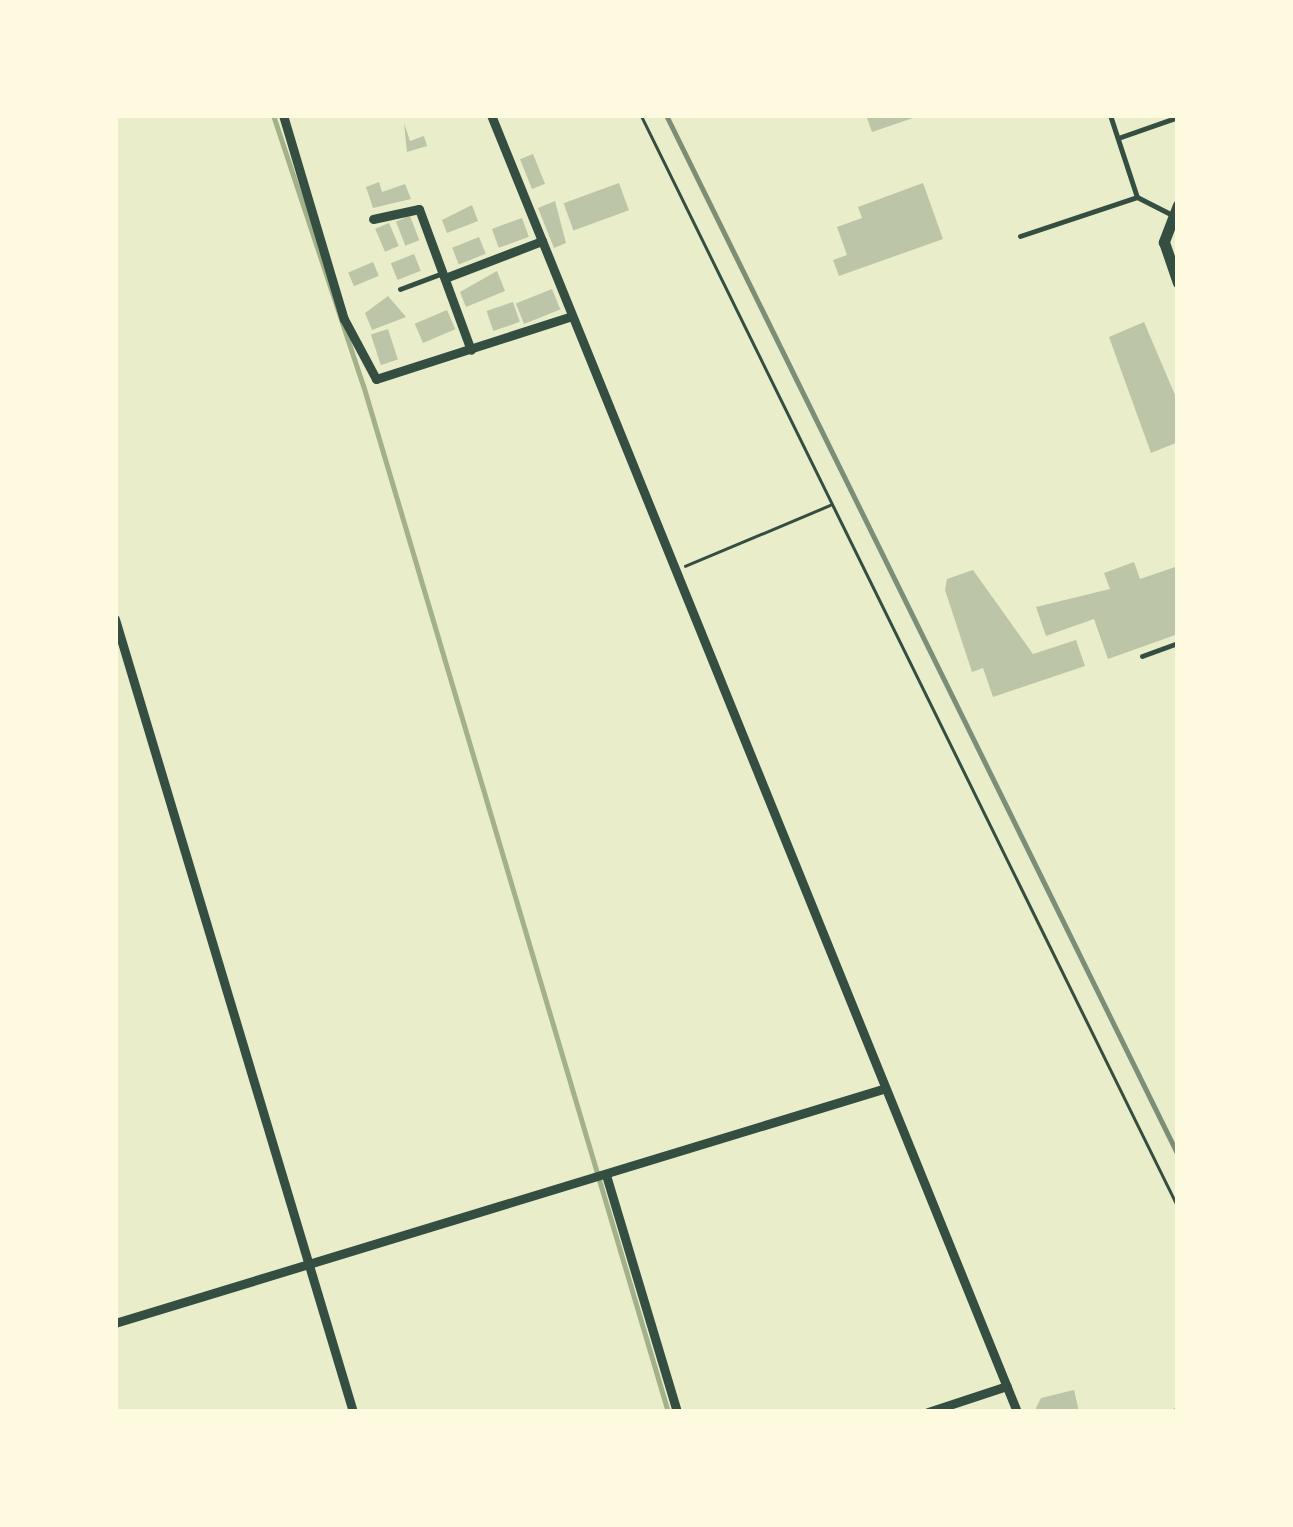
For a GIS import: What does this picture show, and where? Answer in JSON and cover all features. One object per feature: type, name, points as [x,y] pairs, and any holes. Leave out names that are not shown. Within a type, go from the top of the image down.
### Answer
[{"type":"street","points":[[284,115],[364,366],[390,379],[572,316]]},
{"type":"street","points":[[492,115],[883,1090],[1018,1412]]},
{"type":"street","points":[[373,219],[414,204],[472,350]]},
{"type":"street","points":[[1174,210],[1165,248],[1178,283]]},
{"type":"street","points":[[444,276],[542,241]]},
{"type":"street","points":[[115,620],[353,1412]]},
{"type":"street","points":[[115,1323],[883,1090]]},
{"type":"street","points":[[606,1175],[677,1412]]},
{"type":"street","points":[[928,1412],[1007,1386]]},
{"type":"lane","points":[[1110,115],[1137,197]]},
{"type":"lane","points":[[1118,138],[1178,117]]},
{"type":"lane","points":[[1020,236],[1137,197],[1174,210]]},
{"type":"lane","points":[[400,289],[444,276]]},
{"type":"lane","points":[[1142,656],[1178,643]]},
{"type":"path","points":[[641,115],[1178,1207]]},
{"type":"path","points":[[674,571],[831,504]]},
{"type":"path","points":[[1170,1412],[1178,1408]]},
{"type":"building","points":[[866,115],[919,115],[919,116],[872,132]]},
{"type":"building","points":[[404,123],[410,141],[424,136],[427,146],[407,152]]},
{"type":"building","points":[[533,154],[545,184],[532,189],[520,159]]},
{"type":"building","points":[[379,182],[382,192],[405,184],[411,199],[373,208],[366,187]]},
{"type":"building","points":[[619,183],[629,210],[573,230],[564,203]]},
{"type":"building","points":[[923,183],[943,239],[839,276],[833,260],[847,255],[837,227],[862,218],[858,207]]},
{"type":"building","points":[[555,201],[566,243],[554,248],[538,208]]},
{"type":"building","points":[[472,205],[478,221],[447,233],[442,220]]},
{"type":"building","points":[[410,216],[419,240],[405,246],[396,221]]},
{"type":"building","points":[[522,218],[529,237],[499,248],[492,229]]},
{"type":"building","points":[[389,223],[399,246],[385,252],[375,229]]},
{"type":"building","points":[[479,237],[486,254],[459,265],[452,248]]},
{"type":"building","points":[[414,254],[421,271],[398,280],[391,263]]},
{"type":"building","points":[[373,262],[379,276],[354,286],[348,273]]},
{"type":"building","points":[[497,271],[505,291],[466,307],[460,292]]},
{"type":"building","points":[[552,289],[560,309],[524,324],[516,304]]},
{"type":"building","points":[[388,296],[406,317],[372,330],[365,313]]},
{"type":"building","points":[[513,302],[520,322],[493,331],[487,311]]},
{"type":"building","points":[[447,310],[455,329],[423,343],[415,324]]},
{"type":"building","points":[[1144,322],[1178,402],[1178,442],[1151,453],[1109,337]]},
{"type":"building","points":[[388,329],[398,359],[381,365],[371,335]]},
{"type":"building","points":[[1134,562],[1140,579],[1178,566],[1178,634],[1108,659],[1094,619],[1046,636],[1036,607],[1110,589],[1104,573]]},
{"type":"building","points":[[973,570],[1033,654],[1076,640],[1085,666],[993,697],[983,668],[972,672],[945,590],[947,579]]},
{"type":"building","points":[[1074,1390],[1079,1412],[1034,1412],[1041,1398]]},
{"type":"waterway","points":[[273,115],[363,385],[668,1412]]},
{"type":"railway","points":[[666,115],[1178,1155]]}]
